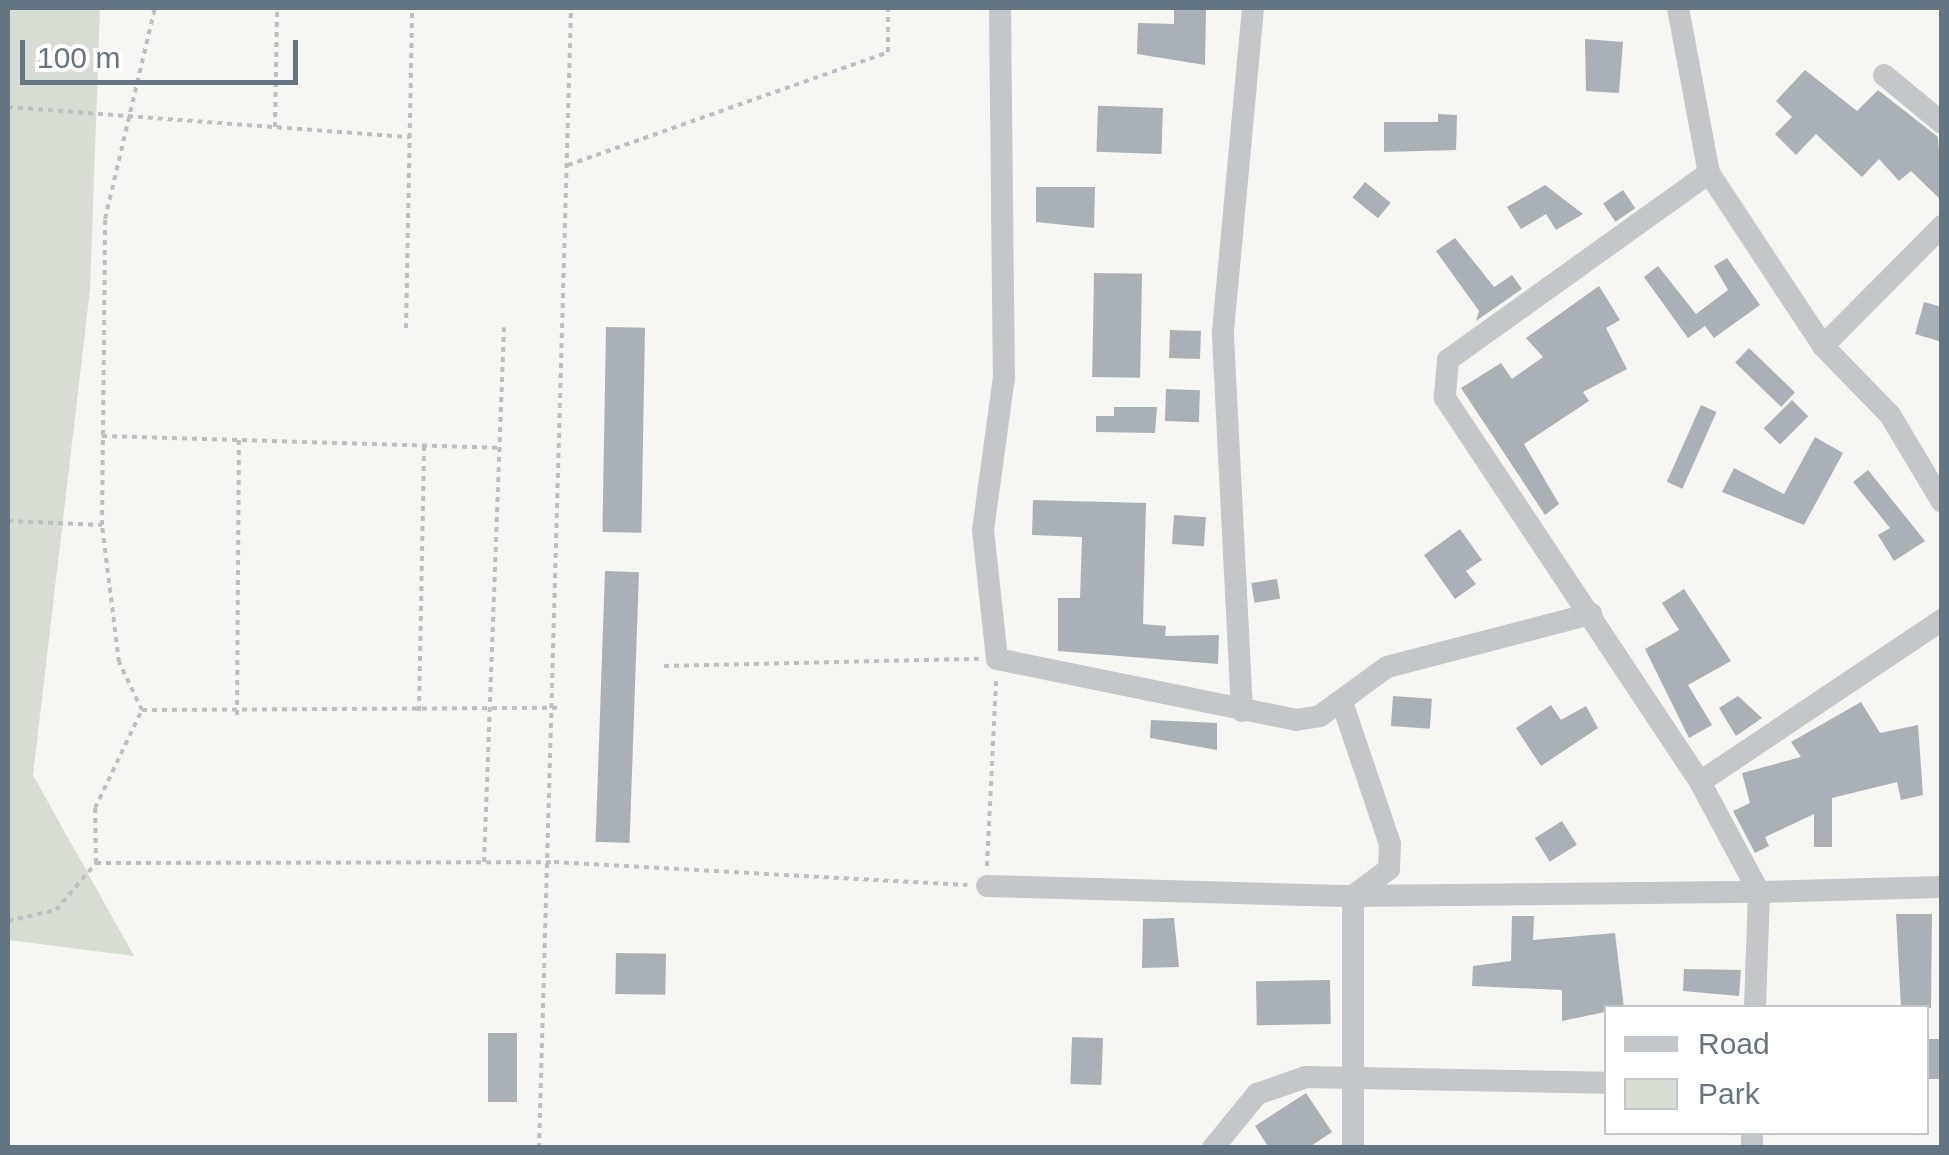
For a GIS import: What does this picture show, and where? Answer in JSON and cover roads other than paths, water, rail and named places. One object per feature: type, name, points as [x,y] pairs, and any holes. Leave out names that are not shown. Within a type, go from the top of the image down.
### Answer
[{"type":"street","points":[[1000,8],[1004,377],[983,530],[997,659],[1296,720],[1342,702],[1387,668],[1591,614]]},
{"type":"street","points":[[1242,710],[1223,331],[1253,8]]},
{"type":"street","points":[[1678,8],[1709,174],[1822,346],[1890,414],[1942,502]]},
{"type":"street","points":[[1884,75],[1942,123]]},
{"type":"street","points":[[1709,174],[1448,360],[1445,398],[1700,782],[1758,892],[1755,1005]]},
{"type":"street","points":[[1822,346],[1942,226]]},
{"type":"street","points":[[1700,782],[1942,620]]},
{"type":"street","points":[[1342,702],[1390,844],[1389,869],[1352,896]]},
{"type":"street","points":[[986,886],[1352,896],[1942,887]]},
{"type":"street","points":[[1352,896],[1352,1148]]},
{"type":"street","points":[[1213,1148],[1257,1094],[1281,1082],[1604,1083]]}]
